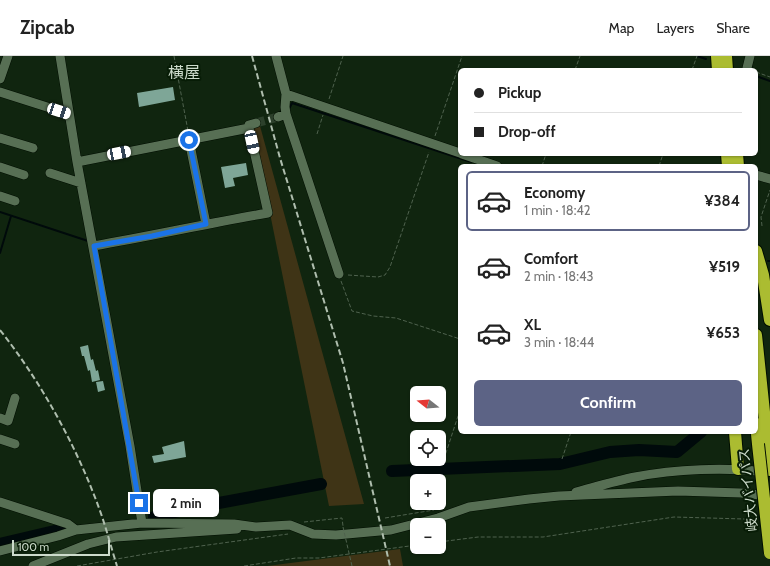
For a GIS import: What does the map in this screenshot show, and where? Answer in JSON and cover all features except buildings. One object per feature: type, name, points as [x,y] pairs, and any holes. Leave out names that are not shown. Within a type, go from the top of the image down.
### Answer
[{"type":"highway","points":[[717,56],[718,68]]},
{"type":"highway","points":[[726,56],[727,68]]},
{"type":"highway","points":[[758,258],[763,275],[770,320]]},
{"type":"highway","name":"岐大バイパス","points":[[758,366],[770,553]]},
{"type":"highway","name":"岐大バイパス","points":[[758,430],[770,471]]},
{"type":"highway","points":[[735,434],[738,469]]},
{"type":"street","points":[[0,79],[8,56]]},
{"type":"street","points":[[60,56],[77,162],[94,246],[142,523]]},
{"type":"street","points":[[276,56],[286,94],[285,107],[282,115],[339,274]]},
{"type":"street","points":[[747,68],[750,56]]},
{"type":"street","points":[[0,92],[69,114]]},
{"type":"street","points":[[286,94],[458,153]]},
{"type":"street","points":[[77,162],[252,126],[268,213],[94,246]]},
{"type":"street","points":[[0,138],[33,148]]},
{"type":"street","points":[[189,140],[206,224]]},
{"type":"street","points":[[467,156],[491,164]]},
{"type":"street","points":[[0,167],[24,175]]},
{"type":"street","points":[[50,173],[81,183]]},
{"type":"street","points":[[758,175],[770,179]]},
{"type":"street","points":[[0,196],[15,201]]},
{"type":"street","points":[[0,418],[8,421],[15,398]]},
{"type":"street","points":[[0,439],[15,444]]},
{"type":"street","points":[[559,496],[633,477],[658,473],[738,469],[770,471]]},
{"type":"street","points":[[33,566],[88,544],[116,537],[290,525],[313,534],[336,535],[366,533],[391,530],[417,524],[469,506],[559,496],[678,491],[742,493],[770,496]]},
{"type":"street","points":[[0,502],[68,524],[76,530]]},
{"type":"street","points":[[0,550],[58,536],[76,530],[142,523],[234,524],[256,527]]},
{"type":"path","points":[[174,56],[189,140]]},
{"type":"path","points":[[317,134],[343,56]]},
{"type":"path","points":[[458,338],[396,318],[373,316],[352,311],[339,274],[378,277],[385,275],[390,268],[462,56]]},
{"type":"path","points":[[576,68],[580,56]]},
{"type":"path","points":[[693,68],[697,56]]},
{"type":"path","points":[[758,73],[770,77]]},
{"type":"path","points":[[762,226],[761,217],[770,190]]},
{"type":"path","points":[[446,453],[458,416]]},
{"type":"path","points":[[562,459],[570,434]]},
{"type":"path","points":[[385,518],[434,510]]},
{"type":"path","points":[[446,541],[478,537],[543,537],[674,517],[744,519],[757,521]]},
{"type":"path","points":[[305,522],[342,518],[352,566]]},
{"type":"path","points":[[77,566],[157,552],[289,533]]},
{"type":"path","points":[[244,566],[296,558],[319,558],[410,546]]},
{"type":"shaded area","points":[[260,126],[364,504],[329,506],[253,129]]},
{"type":"shaded area","points":[[400,549],[403,566],[267,566]]},
{"type":"waterway","points":[[697,56],[706,59]]},
{"type":"waterway","points":[[758,77],[770,81]]},
{"type":"waterway","points":[[289,109],[292,103],[471,162]]},
{"type":"waterway","points":[[0,212],[88,241]]},
{"type":"waterway","points":[[0,253],[11,216]]},
{"type":"waterway","points":[[392,471],[560,464],[610,452],[639,450],[677,452],[699,434]]},
{"type":"waterway","points":[[154,517],[192,508],[321,484]]},
{"type":"waterway","points":[[0,544],[63,529]]},
{"type":"tunnel","points":[[256,123],[278,117]]},
{"type":"railway","points":[[252,56],[280,158],[343,363],[390,566]]},
{"type":"railway","points":[[0,330],[30,371],[56,415],[80,461],[99,508],[117,566]]},
{"type":"district","name":"横屋","points":[[184,72]]},
{"type":"route","points":[[139,503],[94,246],[152,236],[206,224],[189,140]]}]
